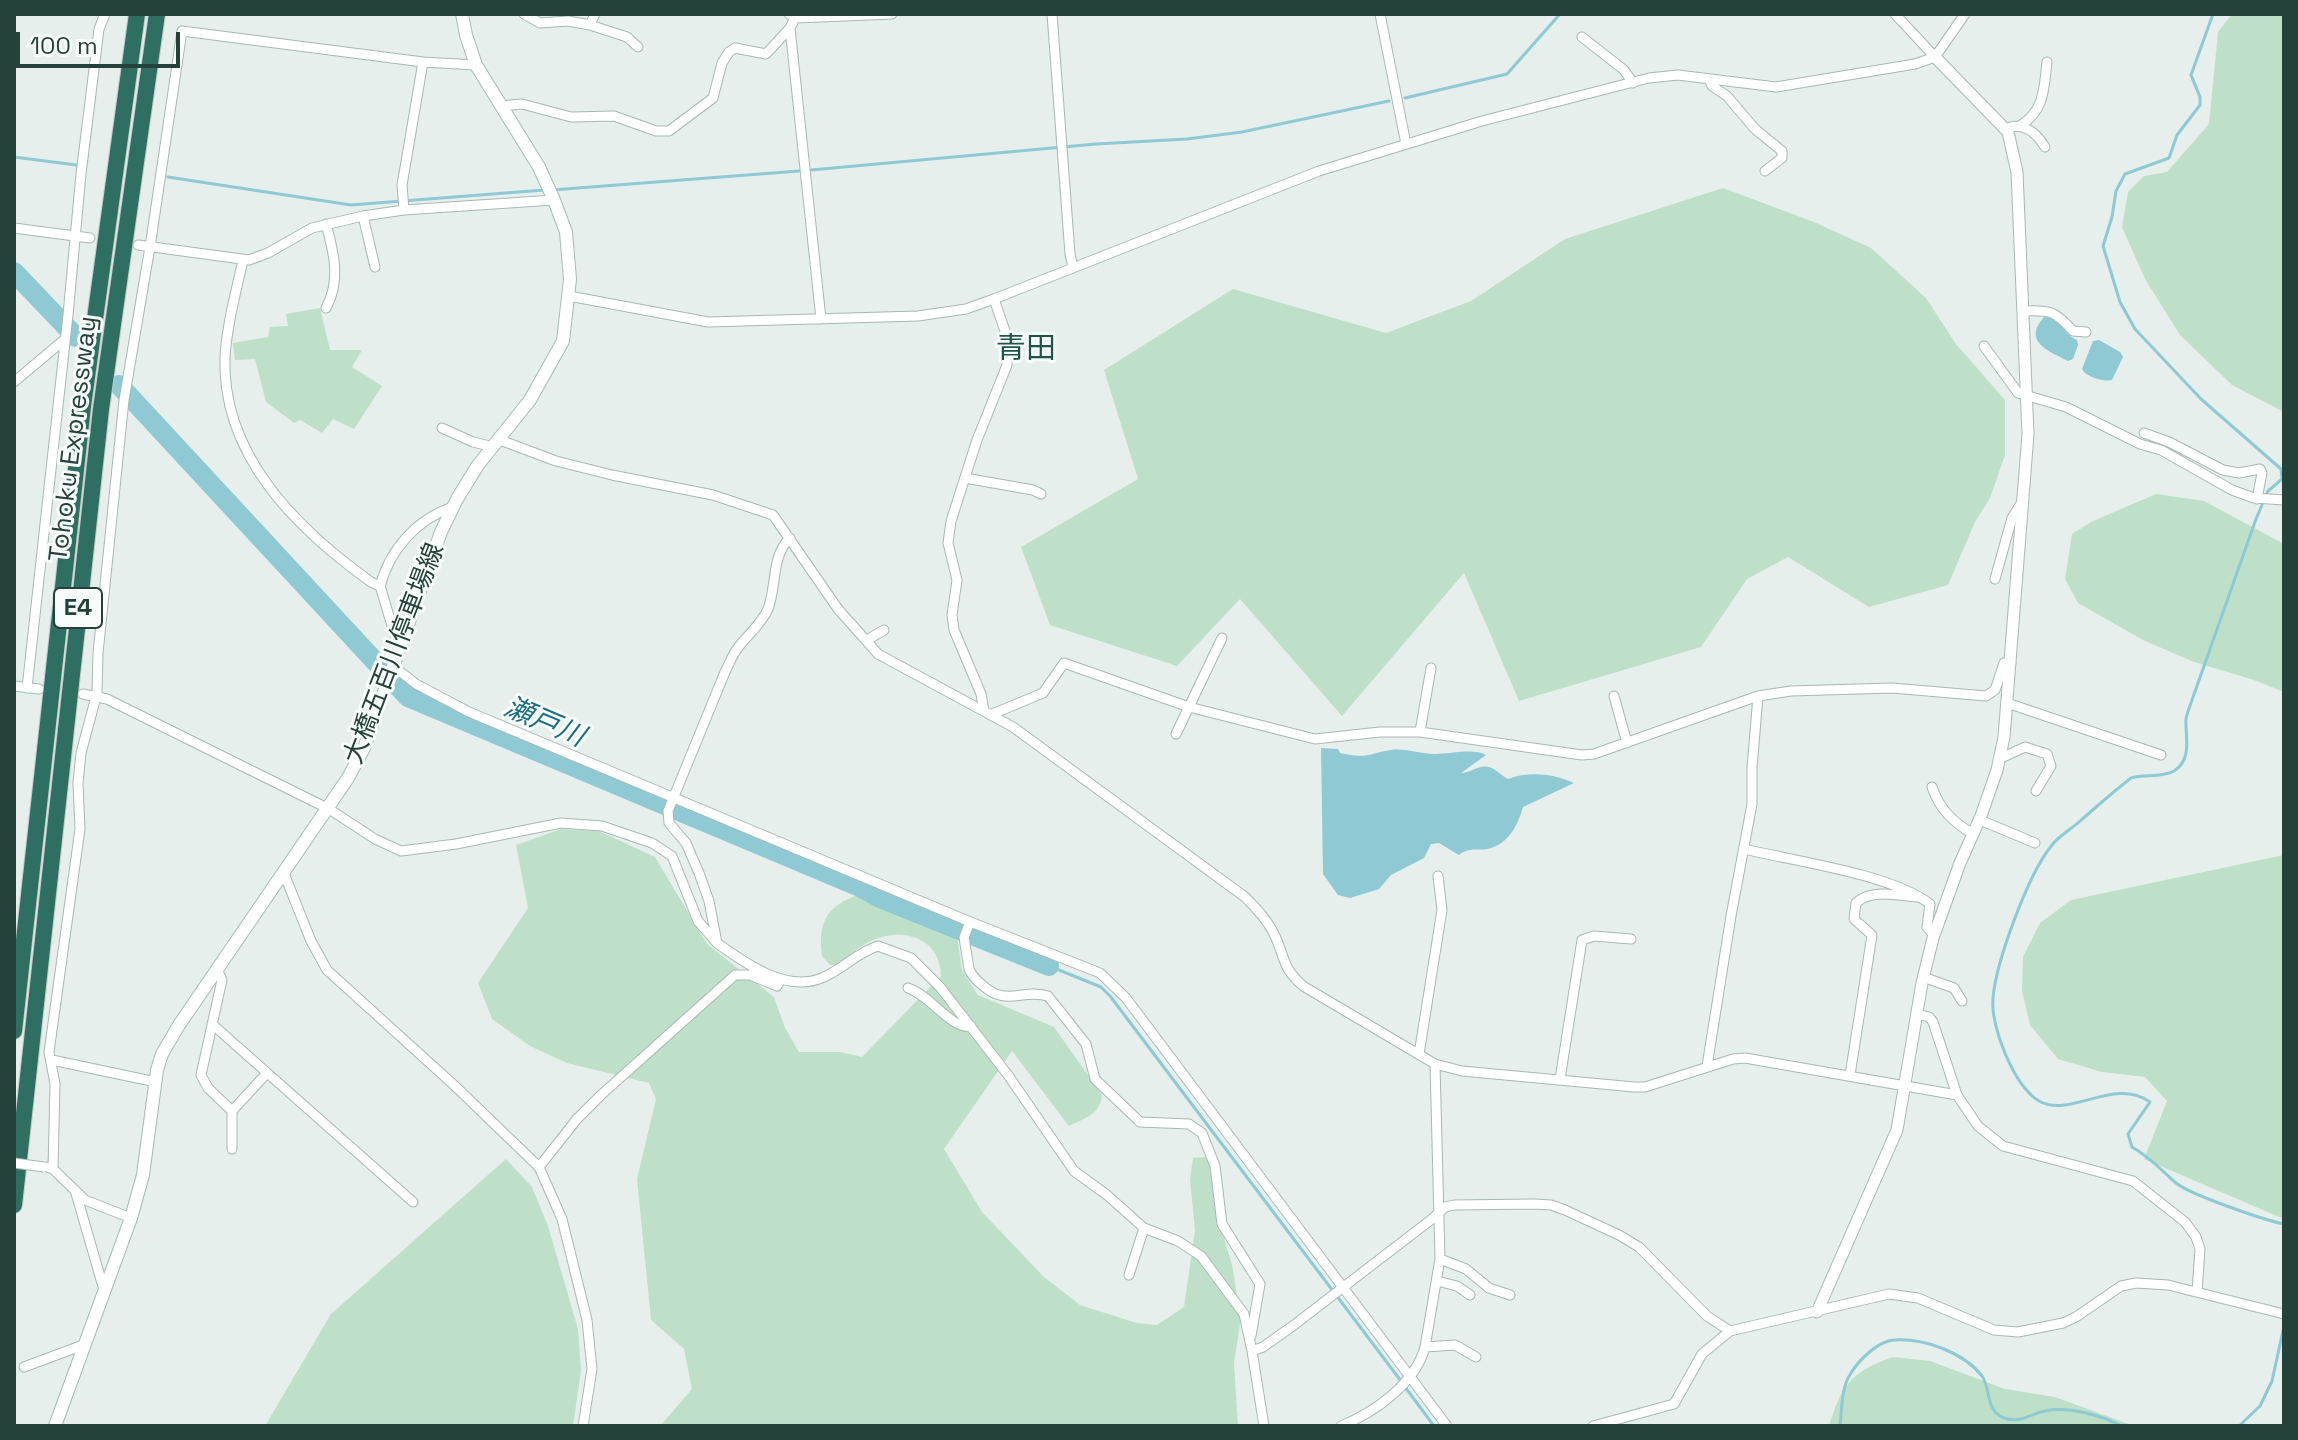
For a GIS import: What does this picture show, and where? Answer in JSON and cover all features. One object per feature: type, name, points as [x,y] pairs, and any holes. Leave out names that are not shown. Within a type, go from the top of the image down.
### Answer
[{"type":"highway","name":"Tohoku Expressway","points":[[14,1031],[83,406],[137,14]]},
{"type":"highway","name":"Tohoku Expressway","points":[[14,1205],[101,409],[157,14]]},
{"type":"main road","name":"大橋五百川停車場線","points":[[55,1426],[131,1218],[143,1175],[162,1054],[283,871],[329,809],[364,748],[441,532],[453,507],[478,465],[530,400],[563,341],[569,296],[567,242],[551,193],[476,65],[462,14]]},
{"type":"street","points":[[27,688],[81,174],[99,29],[105,14]]},
{"type":"street","points":[[524,14],[540,23],[568,21],[590,25],[627,37],[638,47]]},
{"type":"street","points":[[590,25],[595,14]]},
{"type":"street","points":[[793,18],[892,14]]},
{"type":"street","points":[[1052,14],[1073,268]]},
{"type":"street","points":[[1380,14],[1406,144]]},
{"type":"street","points":[[1817,1312],[1897,1130],[1923,977],[1934,935],[1980,820],[1999,759],[2011,663],[2024,499],[2028,395],[2014,152],[2005,129],[1895,14]]},
{"type":"street","points":[[569,296],[708,322],[918,316],[966,309],[1319,171],[1406,144],[1649,78],[1678,75],[1776,87],[1880,72],[1935,57],[1965,14]]},
{"type":"street","points":[[500,106],[522,104],[571,117],[614,116],[656,131],[669,131],[713,98],[722,63],[729,52],[735,48],[766,54],[793,18]]},
{"type":"street","points":[[793,18],[821,319]]},
{"type":"street","points":[[48,1168],[55,1084],[50,1046],[80,829],[78,783],[81,753],[96,697],[124,400],[182,31],[423,62],[476,65]]},
{"type":"street","points":[[1582,37],[1624,70],[1633,83]]},
{"type":"street","points":[[403,204],[423,62]]},
{"type":"street","points":[[2021,125],[2034,117],[2044,94],[2047,62]]},
{"type":"street","points":[[1709,79],[1712,86],[1727,96],[1755,129],[1782,151],[1779,162],[1765,171]]},
{"type":"street","points":[[2005,129],[2014,124],[2021,125],[2035,134],[2045,147]]},
{"type":"street","points":[[138,245],[243,260],[260,257],[298,235],[326,224],[403,204],[551,193]]},
{"type":"street","points":[[363,216],[375,267]]},
{"type":"street","points":[[326,224],[335,267],[335,288],[326,308]]},
{"type":"street","points":[[14,228],[90,238]]},
{"type":"street","points":[[243,260],[225,357],[236,432],[260,474],[293,517],[323,545],[380,586]]},
{"type":"street","points":[[987,713],[954,630],[952,615],[957,580],[948,543],[951,521],[977,440],[1007,365],[1007,339],[994,299]]},
{"type":"street","points":[[2024,311],[2056,313],[2073,331],[2086,332]]},
{"type":"street","points":[[14,382],[65,338]]},
{"type":"street","points":[[1984,346],[2018,393],[2103,423],[2140,444],[2173,456],[2213,482],[2257,499],[2284,500]]},
{"type":"street","points":[[442,428],[473,442],[497,444],[612,475],[680,487],[773,515],[838,609],[878,654],[1013,727],[1245,897],[1264,916],[1278,943],[1285,968],[1303,986],[1435,1064],[1462,1071],[1645,1087],[1707,1066],[1745,1058],[1957,1095]]},
{"type":"street","points":[[2144,433],[2169,442],[2223,470],[2239,473],[2260,469],[2257,499]]},
{"type":"street","points":[[965,478],[1041,494]]},
{"type":"street","points":[[1995,579],[2012,518],[2024,499]]},
{"type":"street","points":[[399,649],[380,586],[389,559],[402,541],[438,512],[453,507]]},
{"type":"street","points":[[717,943],[699,873],[686,843],[669,823],[670,804],[725,672],[737,650],[767,610],[778,552],[790,538]]},
{"type":"street","points":[[867,640],[884,630]]},
{"type":"street","points":[[1176,734],[1222,638]]},
{"type":"street","points":[[987,713],[1043,693],[1064,663],[1189,707],[1315,739],[1380,732],[1420,732],[1515,748],[1582,755],[1627,743],[1758,696],[1791,691],[1892,688],[1986,696],[1995,690],[2004,663],[2011,663]]},
{"type":"street","points":[[392,668],[469,712],[670,804],[1100,973],[1114,985],[1405,1382],[1447,1426]]},
{"type":"street","points":[[1420,732],[1431,668]]},
{"type":"street","points":[[14,686],[39,689]]},
{"type":"street","points":[[83,694],[107,699],[329,809],[375,839],[401,851],[456,844],[561,823],[602,826],[652,843],[672,856],[698,921],[717,943],[738,959],[781,979],[798,983],[814,981],[860,953],[878,946],[911,958],[971,1026],[1074,1171],[1099,1188],[1144,1228],[1178,1241],[1201,1256],[1244,1314],[1264,1426]]},
{"type":"street","points":[[1614,696],[1627,743]]},
{"type":"street","points":[[1707,1066],[1752,804],[1758,696]]},
{"type":"street","points":[[2007,703],[2161,755]]},
{"type":"street","points":[[1999,759],[2025,747],[2047,754],[2051,766],[2036,791]]},
{"type":"street","points":[[1932,787],[1936,800],[1947,816],[1973,834]]},
{"type":"street","points":[[1980,820],[2035,843]]},
{"type":"street","points":[[1744,849],[1864,877],[1919,897],[1930,904],[1927,927],[1934,935]]},
{"type":"street","points":[[283,871],[311,941],[327,970],[539,1167],[562,1219],[587,1320],[592,1369],[583,1426]]},
{"type":"street","points":[[1419,1054],[1442,910],[1438,876]]},
{"type":"street","points":[[1850,1075],[1872,935],[1854,919],[1856,903],[1863,896],[1871,894],[1919,897]]},
{"type":"street","points":[[970,922],[964,937],[970,974],[991,993],[1003,997],[1048,996],[1086,1044],[1095,1079],[1135,1119],[1140,1122],[1189,1124],[1202,1133],[1215,1166],[1222,1224],[1260,1284],[1249,1339]]},
{"type":"street","points":[[1560,1079],[1582,940],[1594,936],[1631,939]]},
{"type":"street","points":[[217,969],[222,980],[201,1075],[208,1088],[232,1111]]},
{"type":"street","points":[[539,1167],[577,1119],[601,1095],[735,975],[750,975],[777,986],[781,979]]},
{"type":"street","points":[[1923,977],[1954,988],[1962,1001]]},
{"type":"street","points":[[908,988],[928,999],[957,1025],[964,1028],[971,1026]]},
{"type":"street","points":[[1917,1014],[1929,1017],[1933,1022],[1957,1095],[1978,1126],[2003,1146],[2133,1181],[2185,1222],[2200,1249],[2197,1292]]},
{"type":"street","points":[[212,1024],[413,1202]]},
{"type":"street","points":[[52,1060],[156,1082]]},
{"type":"street","points":[[1348,1425],[1405,1382],[1421,1361],[1425,1347],[1440,1259],[1435,1064]]},
{"type":"street","points":[[232,1149],[232,1111],[267,1073]]},
{"type":"street","points":[[14,1163],[48,1168],[85,1200],[131,1218]]},
{"type":"street","points":[[75,1190],[105,1293]]},
{"type":"street","points":[[1252,1351],[1263,1347],[1439,1211],[1454,1205],[1521,1203],[1551,1205],[1565,1210],[1639,1247],[1707,1316],[1730,1331]]},
{"type":"street","points":[[1129,1275],[1144,1228]]},
{"type":"street","points":[[1440,1259],[1466,1269],[1489,1288],[1510,1295]]},
{"type":"street","points":[[1437,1281],[1457,1286],[1470,1295]]},
{"type":"street","points":[[1593,1426],[1674,1404],[1702,1354],[1730,1331],[1889,1294],[1903,1294],[1994,1330],[2018,1332],[2063,1323],[2121,1286],[2152,1283],[2284,1314]]},
{"type":"street","points":[[24,1367],[86,1344]]},
{"type":"street","points":[[1425,1347],[1455,1345],[1476,1357]]},
{"type":"green space","points":[[2232,14],[2284,14],[2284,412],[2232,385],[2180,335],[2145,279],[2122,227],[2128,192],[2144,176],[2167,172],[2209,124],[2218,32]]},
{"type":"green space","points":[[1723,188],[1814,222],[1871,248],[1926,298],[1956,344],[2005,400],[2005,455],[1990,498],[1975,522],[1948,585],[1869,607],[1788,557],[1747,579],[1701,647],[1519,701],[1464,573],[1342,716],[1240,599],[1177,666],[1050,625],[1021,547],[1138,479],[1104,370],[1233,289],[1386,333],[1471,301],[1565,239]]},
{"type":"green space","points":[[320,308],[330,350],[362,350],[352,367],[382,386],[354,429],[333,419],[322,433],[300,420],[294,423],[266,402],[255,359],[235,360],[233,343],[268,337],[270,327],[288,326],[286,314]]},
{"type":"green space","points":[[2156,494],[2204,501],[2284,544],[2284,692],[2194,662],[2143,640],[2078,603],[2065,579],[2072,534],[2091,522]]},
{"type":"green space","points":[[561,829],[599,831],[655,857],[707,944],[774,997],[785,1028],[799,1052],[840,1052],[862,1057],[941,976],[933,950],[924,942],[901,935],[875,939],[837,965],[830,965],[822,956],[821,943],[824,924],[832,909],[860,894],[957,935],[962,970],[978,995],[1054,1027],[1102,1095],[1095,1111],[1069,1126],[1012,1051],[944,1149],[982,1212],[1044,1277],[1080,1305],[1137,1323],[1157,1325],[1184,1307],[1195,1230],[1190,1179],[1193,1158],[1208,1157],[1218,1218],[1232,1265],[1241,1318],[1234,1363],[1238,1426],[660,1426],[692,1389],[684,1349],[651,1320],[637,1179],[656,1099],[649,1083],[567,1063],[530,1046],[492,1019],[478,983],[528,908],[516,845]]},
{"type":"green space","points":[[2284,855],[2284,1219],[2144,1159],[2167,1101],[2145,1077],[2102,1072],[2058,1059],[2030,1025],[2022,991],[2023,957],[2040,923],[2071,900]]},
{"type":"green space","points":[[506,1159],[532,1187],[548,1226],[578,1329],[581,1371],[573,1426],[265,1426],[331,1314]]},
{"type":"green space","points":[[1893,1357],[1930,1361],[2005,1389],[2055,1397],[2134,1426],[1829,1426],[1850,1381],[1867,1368]]},
{"type":"water","points":[[2044,317],[2054,320],[2077,340],[2073,359],[2068,361],[2041,345],[2036,333]]},
{"type":"water","points":[[2099,340],[2123,357],[2112,380],[2095,378],[2082,369],[2093,341]]},
{"type":"water","points":[[1321,748],[1338,749],[1340,753],[1356,756],[1397,750],[1435,754],[1475,752],[1486,755],[1461,773],[1485,766],[1508,779],[1542,775],[1574,783],[1523,807],[1512,832],[1498,845],[1459,855],[1439,843],[1431,844],[1424,858],[1391,875],[1379,889],[1350,898],[1338,895],[1323,874]]},
{"type":"waterway","points":[[1405,98],[1507,74],[1560,14]]},
{"type":"waterway","points":[[2213,14],[2191,75],[2200,105],[2177,135],[2169,158],[2125,174],[2116,191],[2103,246],[2120,302],[2135,329],[2201,399],[2281,469],[2282,479],[2268,491],[2256,519],[2189,710],[2184,760],[2169,773],[2131,778],[2052,845],[2033,876],[2015,919],[1995,982],[1993,1010],[2000,1039],[2013,1069],[2021,1083],[2039,1101],[2065,1105],[2122,1093],[2150,1102],[2128,1134],[2132,1147],[2184,1188],[2284,1224]]},
{"type":"waterway","points":[[811,170],[1096,144],[1187,139],[1242,132],[1389,101]]},
{"type":"waterway","points":[[14,157],[76,165]]},
{"type":"waterway","points":[[552,190],[799,171]]},
{"type":"waterway","points":[[168,177],[351,205],[544,190]]},
{"type":"waterway","name":"瀬戸川","points":[[14,272],[76,337]]},
{"type":"waterway","name":"瀬戸川","points":[[119,385],[408,697],[880,898],[1049,966]]},
{"type":"waterway","points":[[1049,966],[1101,987],[1110,996],[1401,1381]]},
{"type":"waterway","points":[[2239,1426],[2260,1406],[2272,1381],[2284,1326]]},
{"type":"waterway","points":[[1840,1426],[1844,1391],[1854,1368],[1870,1352],[1894,1340],[1930,1344],[1964,1360],[1982,1376],[1994,1410],[2009,1420],[2045,1411],[2064,1410],[2094,1415],[2122,1426]]},
{"type":"waterway","points":[[1405,1387],[1434,1426]]},
{"type":"district","name":"青田","points":[[1026,350]]}]
